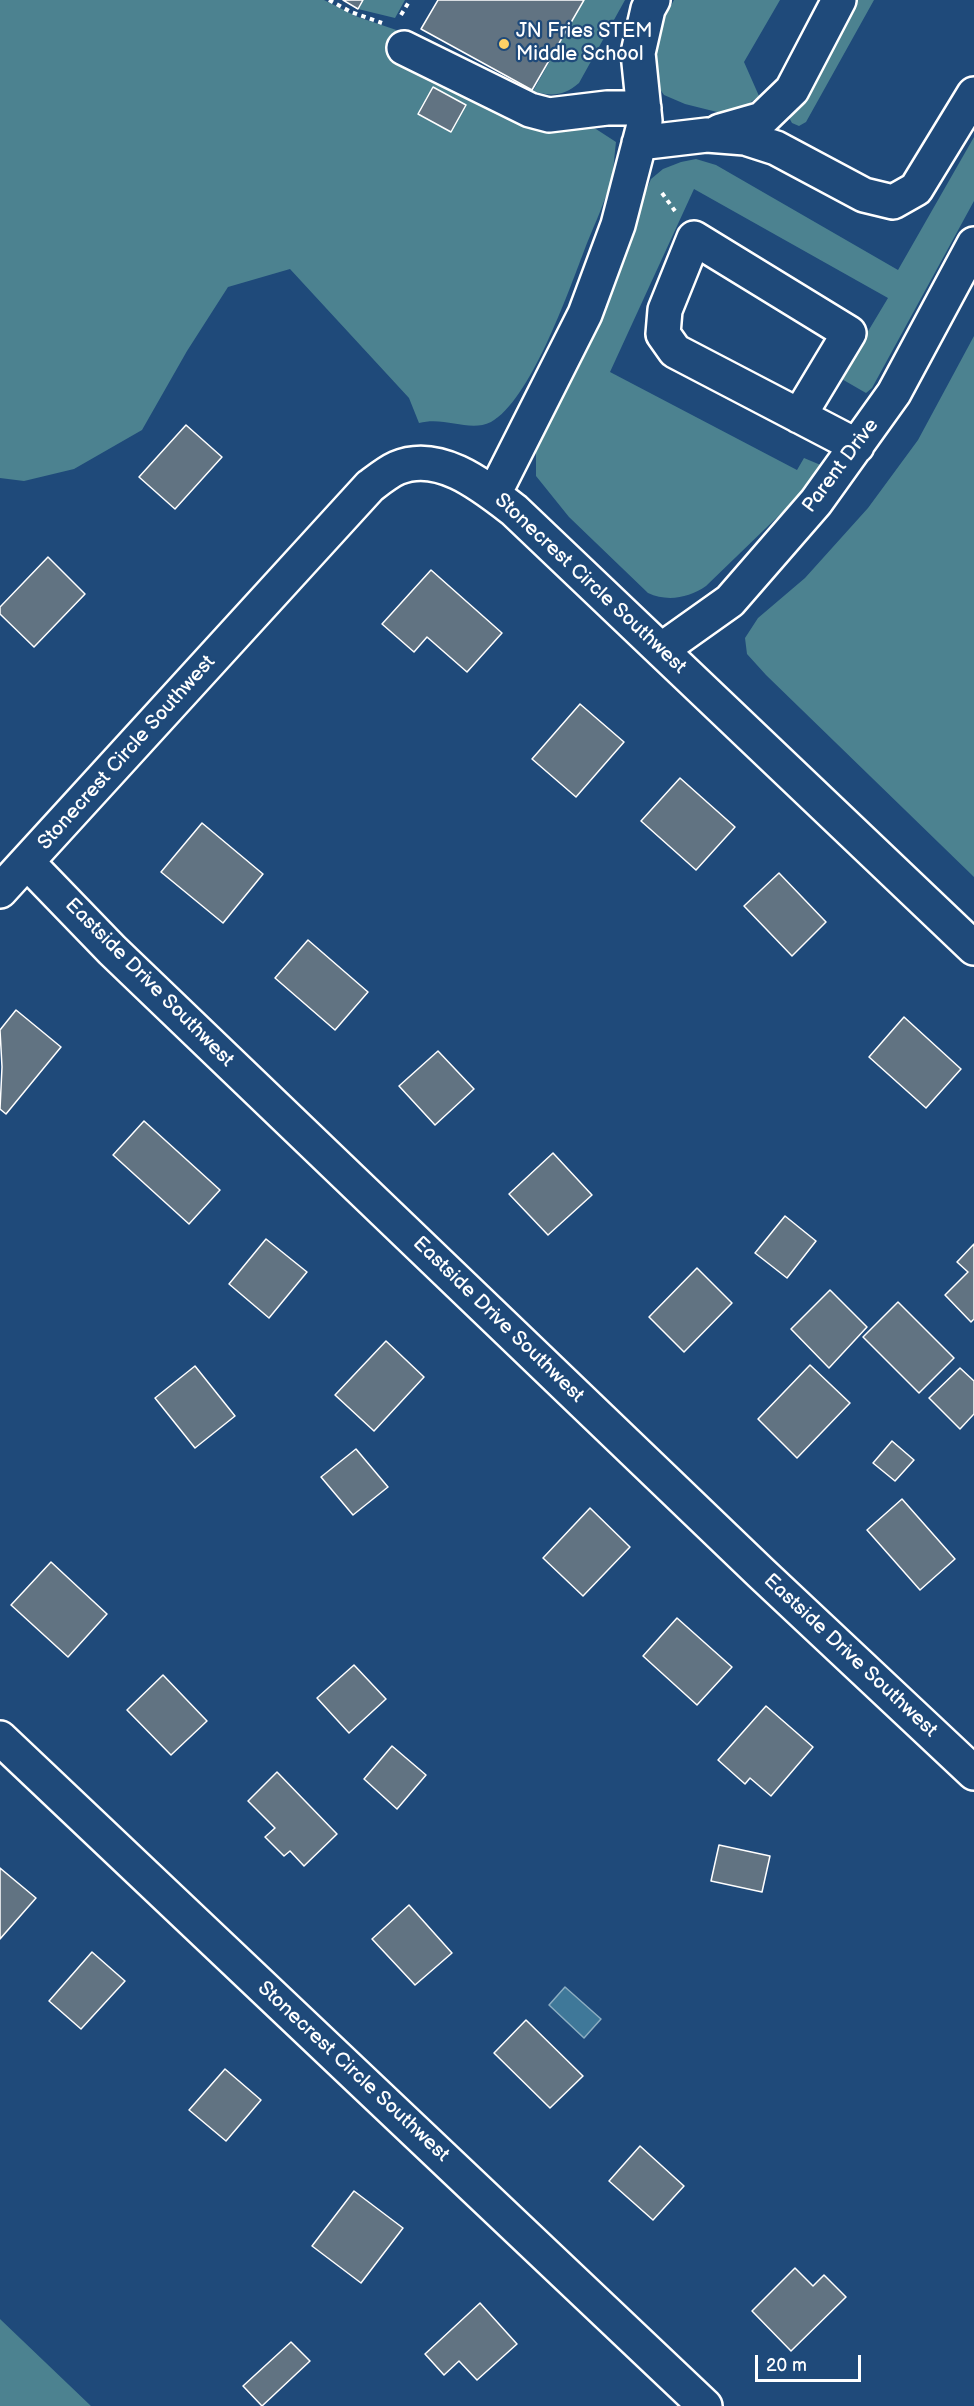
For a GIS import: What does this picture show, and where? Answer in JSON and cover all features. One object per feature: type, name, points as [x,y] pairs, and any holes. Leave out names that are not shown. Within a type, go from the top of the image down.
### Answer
[{"type":"street","points":[[494,494],[585,314],[618,225],[645,121],[638,53],[648,9],[653,0]]},
{"type":"street","points":[[639,143],[707,135],[762,119],[792,90],[839,0]]},
{"type":"street","points":[[405,48],[530,111],[549,115],[607,108],[644,108]]},
{"type":"street","points":[[707,135],[745,138],[776,148],[864,195],[893,202],[916,189],[974,94]]},
{"type":"street","points":[[799,416],[849,333],[694,238],[668,302],[663,334],[675,351],[799,416],[857,446]]},
{"type":"street","name":"Parent Drive","points":[[661,650],[730,601],[816,502],[894,393],[974,244]]},
{"type":"street","name":"Stonecrest Circle Southwest","points":[[0,891],[370,486],[398,468],[431,463],[478,482],[523,519],[974,948]]},
{"type":"street","name":"Eastside Drive Southwest","points":[[27,862],[112,950],[761,1573],[974,1773]]},
{"type":"street","name":"Stonecrest Circle Southwest","points":[[0,1738],[705,2406]]},
{"type":"path","points":[[658,188],[679,217]]},
{"type":"green space","points":[[0,0],[324,0],[358,17],[411,35],[579,118],[616,142],[609,187],[558,318],[533,370],[506,410],[491,422],[483,425],[474,426],[439,421],[419,423],[409,398],[290,269],[228,287],[187,351],[142,430],[74,469],[24,481],[0,478]]},
{"type":"green space","points":[[363,0],[405,0],[395,18],[358,9]]},
{"type":"green space","points":[[584,0],[625,0],[579,83],[563,93],[546,94],[533,91]]},
{"type":"green space","points":[[674,0],[780,0],[744,62],[759,96],[743,108],[721,113],[685,104],[664,95],[652,78],[652,41]]},
{"type":"green space","points":[[849,0],[874,0],[806,122],[799,126],[792,123],[787,114]]},
{"type":"green space","points":[[974,137],[974,201],[872,388],[866,393],[840,378],[888,298],[694,189],[610,372],[797,470],[804,458],[823,466],[796,499],[706,586],[685,596],[670,598],[648,593],[569,517],[536,476],[536,446],[602,317],[651,179],[663,169],[681,162],[696,159],[716,165],[898,270]]},
{"type":"green space","points":[[974,336],[974,877],[766,675],[747,654],[745,638],[758,618],[805,578],[868,508],[918,440]]},
{"type":"green space","points":[[0,2319],[91,2406],[0,2406]]},
{"type":"water","points":[[565,1987],[601,2019],[584,2038],[549,2005]]},
{"type":"building","points":[[343,0],[363,0],[358,9]]},
{"type":"building","name":"JN Fries STEM Middle School","points":[[438,0],[584,0],[532,90],[421,29]]},
{"type":"building","points":[[433,87],[466,105],[451,132],[418,114]]},
{"type":"building","points":[[186,425],[222,457],[175,509],[139,477]]},
{"type":"building","points":[[48,557],[85,594],[34,647],[0,614],[0,607]]},
{"type":"building","points":[[431,570],[502,633],[467,672],[427,637],[414,652],[382,624]]},
{"type":"building","points":[[580,704],[624,742],[576,797],[532,759]]},
{"type":"building","points":[[680,778],[735,827],[696,870],[641,821]]},
{"type":"building","points":[[202,823],[263,874],[223,923],[161,872]]},
{"type":"building","points":[[779,873],[826,922],[792,956],[744,906]]},
{"type":"building","points":[[308,940],[368,992],[335,1030],[275,978]]},
{"type":"building","points":[[16,1010],[61,1047],[6,1114],[0,1109],[2,1067],[0,1030]]},
{"type":"building","points":[[904,1017],[961,1069],[926,1108],[869,1057]]},
{"type":"building","points":[[438,1051],[474,1089],[435,1125],[399,1086]]},
{"type":"building","points":[[144,1121],[220,1190],[189,1224],[113,1155]]},
{"type":"building","points":[[553,1153],[592,1195],[548,1235],[509,1194]]},
{"type":"building","points":[[785,1216],[816,1241],[787,1278],[755,1253]]},
{"type":"building","points":[[266,1239],[307,1272],[269,1318],[229,1284]]},
{"type":"building","points":[[974,1244],[974,1319],[971,1322],[945,1295],[968,1272],[957,1262]]},
{"type":"building","points":[[697,1268],[732,1303],[684,1352],[649,1317]]},
{"type":"building","points":[[830,1290],[867,1327],[829,1368],[791,1329]]},
{"type":"building","points":[[898,1302],[954,1358],[919,1393],[863,1337]]},
{"type":"building","points":[[386,1341],[424,1377],[374,1431],[335,1395]]},
{"type":"building","points":[[810,1365],[850,1403],[797,1458],[758,1419]]},
{"type":"building","points":[[195,1366],[235,1416],[195,1448],[155,1398]]},
{"type":"building","points":[[960,1368],[974,1381],[974,1414],[960,1429],[929,1398]]},
{"type":"building","points":[[892,1441],[914,1460],[895,1481],[873,1463]]},
{"type":"building","points":[[356,1449],[388,1487],[353,1515],[321,1477]]},
{"type":"building","points":[[902,1499],[955,1559],[920,1590],[867,1530]]},
{"type":"building","points":[[590,1508],[630,1547],[583,1596],[543,1558]]},
{"type":"building","points":[[51,1562],[107,1614],[68,1657],[11,1605]]},
{"type":"building","points":[[677,1618],[732,1667],[697,1705],[643,1656]]},
{"type":"building","points":[[354,1665],[386,1699],[349,1733],[317,1698]]},
{"type":"building","points":[[163,1675],[207,1721],[171,1755],[127,1710]]},
{"type":"building","points":[[766,1706],[813,1747],[771,1796],[750,1778],[745,1784],[718,1760]]},
{"type":"building","points":[[392,1746],[426,1775],[397,1809],[364,1779]]},
{"type":"building","points":[[277,1772],[337,1834],[304,1866],[290,1851],[284,1856],[265,1837],[275,1828],[248,1801]]},
{"type":"building","points":[[719,1845],[770,1856],[762,1892],[711,1881]]},
{"type":"building","points":[[0,1868],[36,1898],[0,1939]]},
{"type":"building","points":[[409,1905],[452,1953],[415,1985],[372,1939]]},
{"type":"building","points":[[92,1952],[125,1981],[81,2029],[49,2001]]},
{"type":"building","points":[[526,2020],[583,2076],[550,2108],[494,2053]]},
{"type":"building","points":[[225,2069],[261,2100],[226,2141],[189,2110]]},
{"type":"building","points":[[640,2146],[684,2186],[653,2220],[609,2181]]},
{"type":"building","points":[[354,2191],[403,2228],[361,2283],[312,2246]]},
{"type":"building","points":[[795,2268],[813,2286],[824,2275],[846,2297],[791,2351],[752,2311]]},
{"type":"building","points":[[480,2303],[517,2344],[477,2380],[459,2361],[444,2375],[425,2354]]},
{"type":"building","points":[[291,2342],[310,2361],[262,2406],[243,2386]]},
{"type":"place","name":"JN Fries STEM Middle School","points":[[504,44]]}]
